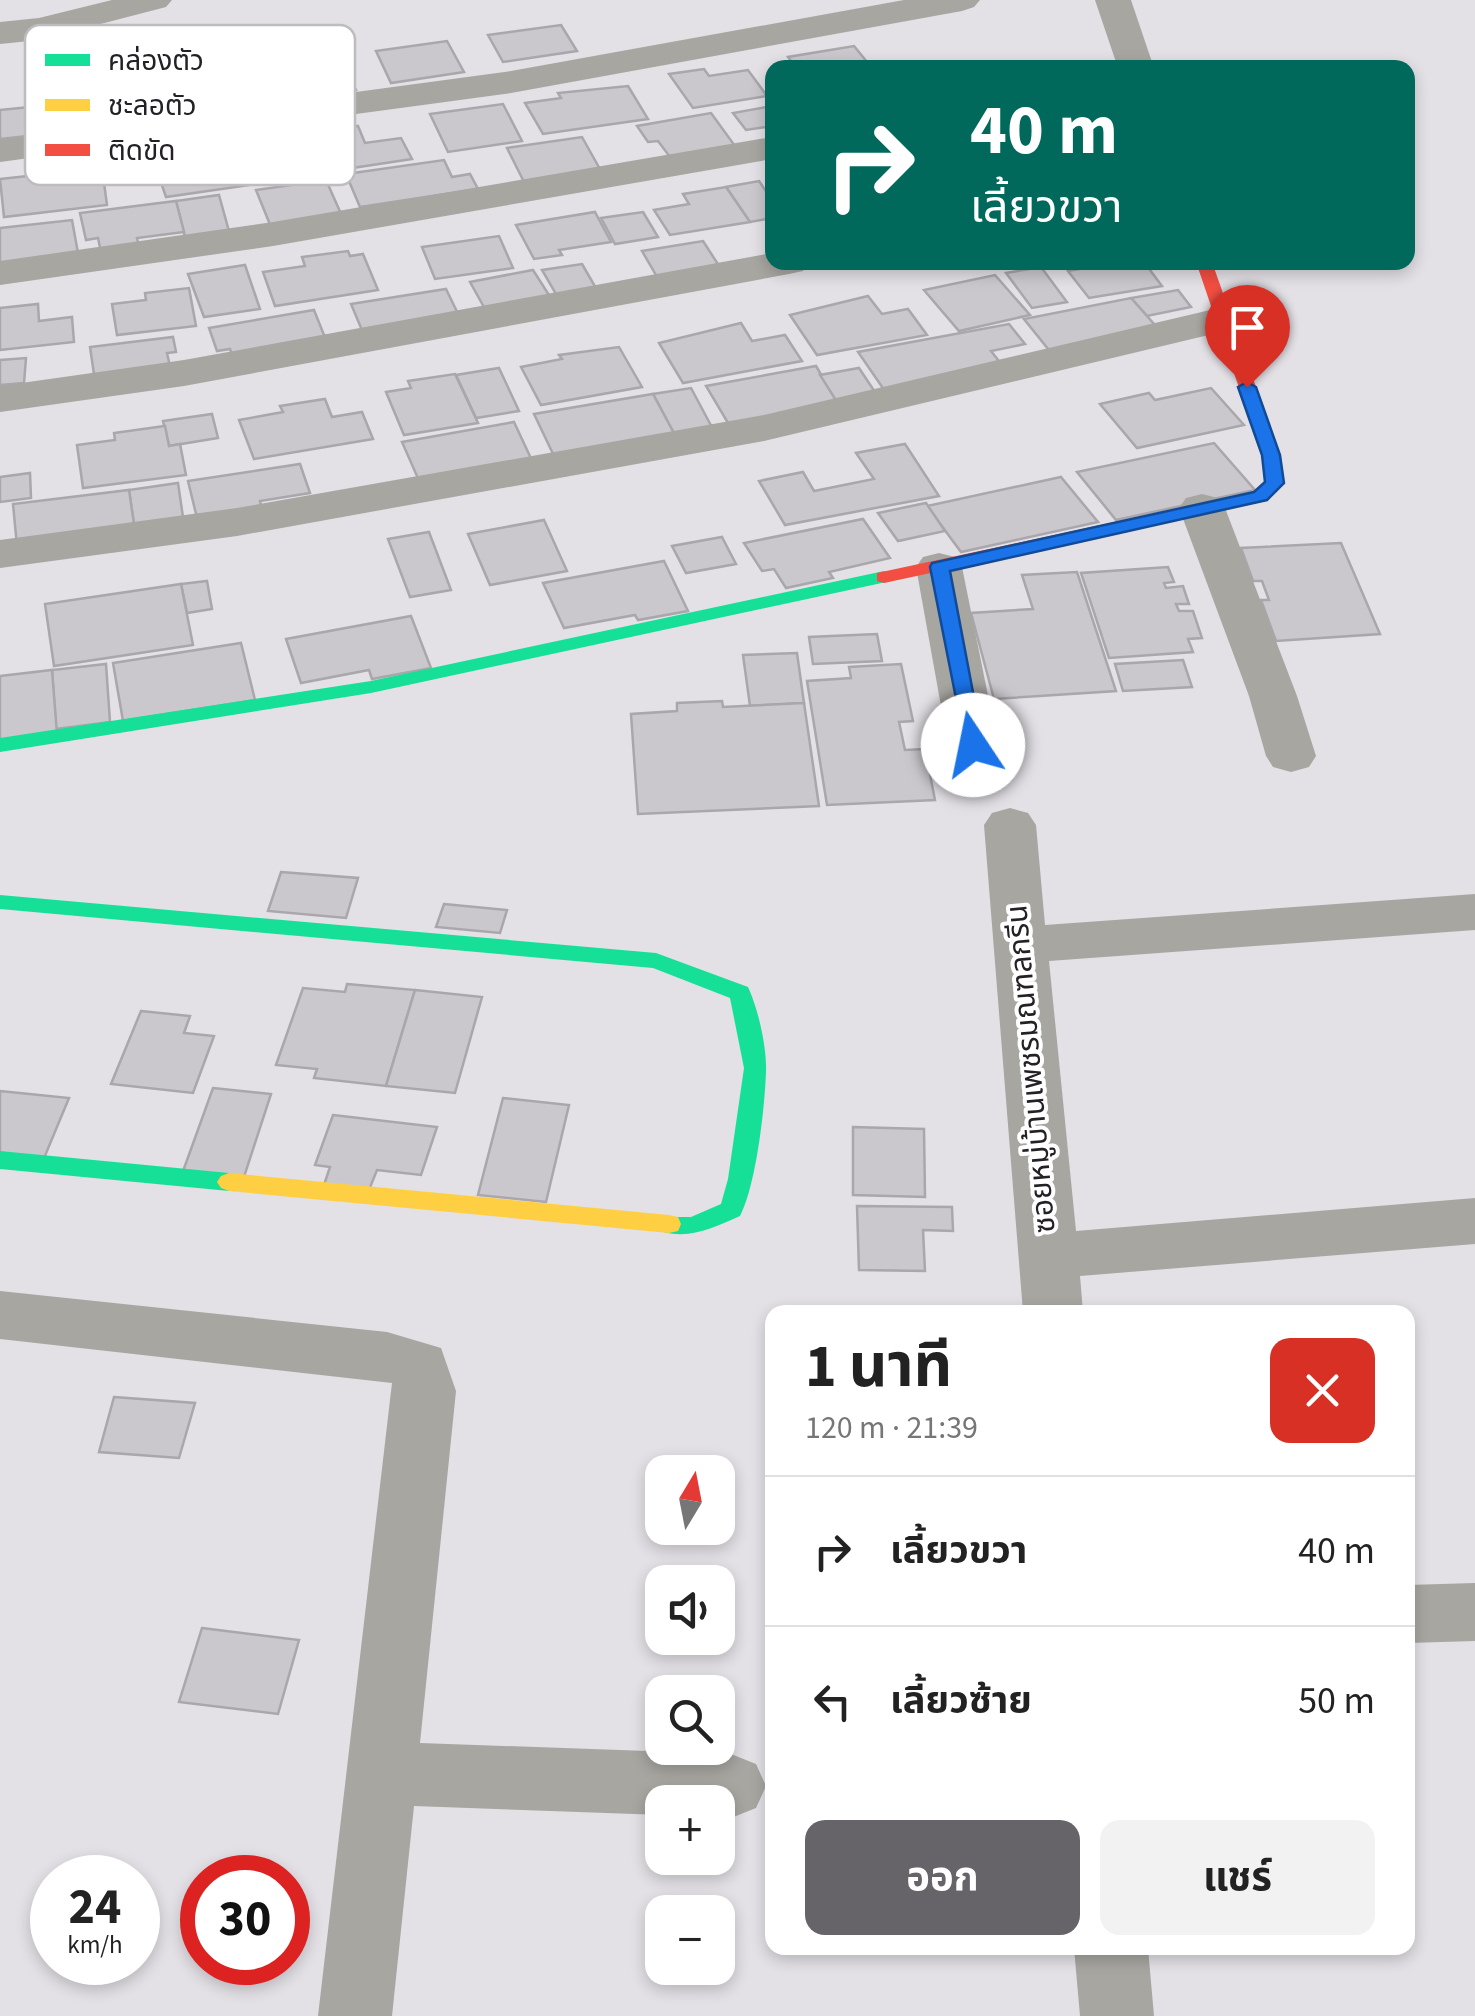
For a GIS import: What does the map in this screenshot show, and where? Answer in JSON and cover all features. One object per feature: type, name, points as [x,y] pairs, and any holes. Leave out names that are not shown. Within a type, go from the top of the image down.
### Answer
[{"type":"street","points":[[17,0],[60,24]]},
{"type":"street","points":[[54,25],[154,0]]},
{"type":"street","points":[[355,103],[511,82],[962,0]]},
{"type":"street","points":[[1112,0],[1133,60]]},
{"type":"street","points":[[0,34],[25,30]]},
{"type":"street","points":[[0,151],[25,148]]},
{"type":"street","points":[[0,273],[273,234],[765,149]]},
{"type":"street","points":[[0,399],[184,373],[765,266]]},
{"type":"street","points":[[0,745],[371,686],[1260,496],[1274,483],[1271,455],[1207,270]]},
{"type":"street","points":[[0,554],[237,522],[764,428],[1224,319]]},
{"type":"street","points":[[1202,508],[1273,696],[1291,756]]},
{"type":"street","points":[[939,567],[973,745]]},
{"type":"street","name":"ซอยหมู่บ้านเพชรมณฑลกรีน","points":[[1010,825],[1051,1284]]},
{"type":"street","points":[[0,902],[656,962],[740,993],[755,1068],[740,1178],[731,1210],[692,1226],[0,1160]]},
{"type":"street","points":[[1020,945],[1475,912]]},
{"type":"street","points":[[1051,1284],[1475,1221]]},
{"type":"street","points":[[0,1315],[387,1357],[419,1366],[426,1391],[355,2016]]},
{"type":"street","points":[[1415,1614],[1475,1612]]},
{"type":"street","points":[[384,1773],[704,1785]]},
{"type":"street","points":[[1112,1955],[1117,2016]]},
{"type":"building","points":[[561,25],[577,51],[503,62],[488,35]]},
{"type":"building","points":[[447,41],[464,72],[391,83],[376,51]]},
{"type":"building","points":[[854,46],[865,60],[790,60],[788,57]]},
{"type":"building","points":[[704,69],[709,76],[748,70],[765,96],[693,108],[669,74]]},
{"type":"building","points":[[628,86],[648,119],[543,134],[525,103],[561,98],[558,93]]},
{"type":"building","points":[[503,104],[522,141],[448,152],[430,114]]},
{"type":"building","points":[[25,107],[25,136],[0,139],[0,110]]},
{"type":"building","points":[[765,107],[765,127],[746,130],[733,113]]},
{"type":"building","points":[[711,113],[735,146],[670,157],[658,141],[648,142],[637,126]]},
{"type":"building","points":[[355,126],[365,143],[401,138],[412,159],[355,168]]},
{"type":"building","points":[[582,137],[601,171],[524,182],[507,148]]},
{"type":"building","points":[[444,160],[452,177],[470,174],[478,189],[360,207],[351,185],[355,185],[355,173]]},
{"type":"building","points":[[25,176],[25,185],[104,185],[107,205],[4,217],[0,179]]},
{"type":"building","points":[[759,181],[765,190],[765,219],[750,222],[726,187]]},
{"type":"building","points":[[162,185],[248,185],[166,197]]},
{"type":"building","points":[[328,185],[342,216],[271,227],[256,190]]},
{"type":"building","points":[[726,187],[750,222],[670,235],[654,210],[689,204],[683,194]]},
{"type":"building","points":[[219,195],[230,235],[186,241],[176,201]]},
{"type":"building","points":[[176,201],[184,232],[137,238],[139,247],[101,252],[98,238],[86,240],[80,213]]},
{"type":"building","points":[[595,212],[611,242],[559,250],[562,255],[534,259],[516,225]]},
{"type":"building","points":[[643,212],[658,237],[615,244],[601,218]]},
{"type":"building","points":[[72,220],[78,253],[0,268],[0,228]]},
{"type":"building","points":[[499,236],[513,268],[435,279],[422,247]]},
{"type":"building","points":[[703,241],[723,272],[660,282],[642,251]]},
{"type":"building","points":[[348,251],[350,256],[363,254],[378,290],[275,306],[263,272],[305,266],[302,257]]},
{"type":"building","points":[[582,264],[600,295],[560,301],[542,270]]},
{"type":"building","points":[[245,265],[260,309],[204,317],[188,274]]},
{"type":"building","points":[[533,270],[554,303],[489,316],[470,282]]},
{"type":"building","points":[[1043,270],[1067,302],[1032,308],[1006,273]]},
{"type":"building","points":[[1150,270],[1162,286],[1089,298],[1068,271]]},
{"type":"building","points":[[995,275],[1030,315],[959,331],[924,290]]},
{"type":"building","points":[[189,288],[196,326],[117,335],[112,304],[146,300],[145,293]]},
{"type":"building","points":[[446,289],[462,322],[364,335],[351,304]]},
{"type":"building","points":[[1178,290],[1191,307],[1147,316],[1131,298]]},
{"type":"building","points":[[868,296],[882,314],[908,309],[927,335],[817,355],[790,315]]},
{"type":"building","points":[[1131,298],[1162,333],[1053,355],[1024,319]]},
{"type":"building","points":[[38,304],[39,321],[72,317],[74,342],[0,350],[0,308]]},
{"type":"building","points":[[314,310],[328,345],[234,360],[230,349],[217,351],[209,328]]},
{"type":"building","points":[[741,323],[752,341],[785,335],[802,361],[683,383],[659,343]]},
{"type":"building","points":[[1009,324],[1025,344],[991,351],[1006,370],[887,394],[858,352]]},
{"type":"building","points":[[173,337],[176,352],[167,353],[171,371],[95,381],[90,347]]},
{"type":"building","points":[[619,347],[642,387],[541,405],[521,367],[562,359],[559,355]]},
{"type":"building","points":[[26,358],[24,383],[0,385],[0,360]]},
{"type":"building","points":[[816,366],[839,405],[731,428],[706,386]]},
{"type":"building","points":[[499,368],[519,411],[476,418],[456,375]]},
{"type":"building","points":[[859,368],[879,398],[839,405],[820,375]]},
{"type":"building","points":[[455,374],[478,423],[404,435],[386,392],[411,388],[408,381]]},
{"type":"building","points":[[691,388],[715,433],[677,439],[653,394]]},
{"type":"building","points":[[1211,388],[1244,425],[1137,448],[1100,404],[1149,393],[1155,400]]},
{"type":"building","points":[[653,394],[677,439],[556,460],[534,414]]},
{"type":"building","points":[[325,399],[332,417],[362,412],[373,439],[254,459],[239,420],[283,412],[280,406]]},
{"type":"building","points":[[212,414],[218,438],[169,446],[163,421]]},
{"type":"building","points":[[514,422],[535,467],[420,483],[402,442]]},
{"type":"building","points":[[165,426],[169,446],[180,444],[186,475],[83,488],[77,445],[115,440],[114,433]]},
{"type":"building","points":[[1214,443],[1255,490],[1116,520],[1077,472]]},
{"type":"building","points":[[905,444],[939,496],[785,525],[759,481],[803,472],[814,491],[874,479],[856,453]]},
{"type":"building","points":[[300,464],[310,493],[260,501],[263,512],[198,522],[188,481]]},
{"type":"building","points":[[30,473],[31,498],[0,502],[0,477]]},
{"type":"building","points":[[1061,477],[1098,522],[961,552],[927,506]]},
{"type":"building","points":[[178,483],[184,524],[135,531],[129,490]]},
{"type":"building","points":[[129,490],[135,531],[17,546],[13,504]]},
{"type":"building","points":[[926,503],[945,531],[898,541],[878,513]]},
{"type":"building","points":[[863,519],[890,558],[829,572],[833,578],[786,588],[774,569],[762,571],[744,543]]},
{"type":"building","points":[[544,520],[567,571],[490,585],[468,534]]},
{"type":"building","points":[[429,532],[451,590],[410,597],[388,539]]},
{"type":"building","points":[[722,537],[736,564],[686,573],[672,546]]},
{"type":"building","points":[[1341,543],[1380,634],[1276,641],[1261,600],[1269,600],[1262,581],[1253,581],[1241,548]]},
{"type":"building","points":[[664,561],[688,611],[638,620],[635,615],[564,628],[543,583]]},
{"type":"building","points":[[1168,567],[1174,582],[1164,583],[1166,588],[1183,586],[1189,604],[1176,604],[1179,611],[1193,611],[1202,638],[1188,639],[1193,652],[1109,658],[1081,573]]},
{"type":"building","points":[[1077,572],[1116,691],[994,699],[971,613],[1033,609],[1022,575]]},
{"type":"building","points":[[207,581],[212,609],[187,613],[181,584]]},
{"type":"building","points":[[181,584],[193,645],[54,666],[45,604]]},
{"type":"building","points":[[411,616],[431,668],[372,679],[369,670],[301,683],[286,639]]},
{"type":"building","points":[[877,634],[882,661],[813,664],[809,637]]},
{"type":"building","points":[[241,643],[255,700],[123,721],[113,663]]},
{"type":"building","points":[[797,653],[804,703],[750,706],[743,655]]},
{"type":"building","points":[[1183,660],[1192,687],[1123,691],[1115,664]]},
{"type":"building","points":[[106,664],[110,722],[56,729],[52,670]]},
{"type":"building","points":[[901,664],[913,721],[899,722],[905,750],[925,749],[935,800],[827,805],[807,681],[851,678],[849,667]]},
{"type":"building","points":[[52,670],[57,734],[0,741],[0,676]]},
{"type":"building","points":[[722,701],[723,707],[804,703],[819,806],[638,814],[631,714],[677,711],[677,703]]},
{"type":"building","points":[[281,872],[358,878],[346,918],[268,911]]},
{"type":"building","points":[[444,904],[507,910],[500,933],[436,927]]},
{"type":"building","points":[[347,984],[415,990],[386,1086],[314,1078],[317,1069],[276,1065],[303,988],[345,992]]},
{"type":"building","points":[[415,990],[482,997],[455,1093],[386,1086]]},
{"type":"building","points":[[141,1011],[190,1016],[184,1033],[214,1036],[193,1093],[111,1084]]},
{"type":"building","points":[[213,1088],[271,1094],[243,1180],[182,1174]]},
{"type":"building","points":[[0,1091],[69,1098],[42,1163],[0,1158]]},
{"type":"building","points":[[503,1098],[569,1105],[546,1202],[478,1195]]},
{"type":"building","points":[[333,1115],[437,1127],[421,1175],[377,1170],[369,1190],[324,1185],[330,1167],[315,1165]]},
{"type":"building","points":[[853,1127],[924,1129],[925,1197],[853,1195]]},
{"type":"building","points":[[857,1206],[952,1207],[953,1231],[923,1230],[925,1271],[859,1270]]},
{"type":"building","points":[[114,1397],[195,1403],[179,1458],[99,1452]]},
{"type":"building","points":[[202,1628],[299,1640],[278,1714],[179,1702]]},
{"type":"traffic: fast","points":[[0,745],[371,687],[884,577]]},
{"type":"traffic: fast","points":[[0,902],[656,961],[740,993],[755,1068],[740,1179],[731,1210],[693,1226],[669,1224]]},
{"type":"traffic: fast","points":[[0,1160],[229,1182]]},
{"type":"traffic: slow","points":[[229,1182],[669,1224]]},
{"type":"traffic: jam","points":[[884,577],[1260,496],[1274,483],[1271,455],[1207,270]]},
{"type":"route","points":[[973,745],[939,567],[1260,496],[1274,483],[1271,455],[1247,387]]}]
